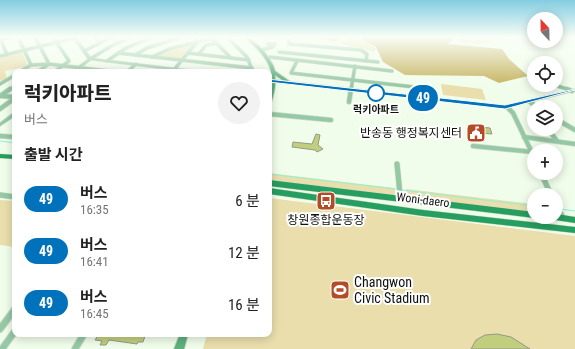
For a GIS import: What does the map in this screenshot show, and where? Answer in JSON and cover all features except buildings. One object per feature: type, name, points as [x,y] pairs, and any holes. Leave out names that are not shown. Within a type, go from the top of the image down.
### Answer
[{"type":"main road","points":[[264,53],[272,69]]},
{"type":"main road","points":[[272,70],[290,83]]},
{"type":"main road","points":[[0,156],[12,157]]},
{"type":"main road","name":"Woni-daero","points":[[272,183],[527,214]]},
{"type":"main road","name":"Woni-daero","points":[[272,191],[423,213],[575,230]]},
{"type":"main road","points":[[563,218],[575,220]]},
{"type":"main road","points":[[179,349],[183,337]]},
{"type":"street","points":[[0,56],[13,53]]},
{"type":"street","points":[[24,53],[31,65]]},
{"type":"street","points":[[44,53],[49,64]]},
{"type":"street","points":[[58,69],[69,61],[64,53]]},
{"type":"street","points":[[86,53],[90,59],[136,64],[162,69]]},
{"type":"street","points":[[77,69],[100,53]]},
{"type":"street","points":[[106,61],[118,53]]},
{"type":"street","points":[[120,53],[246,69]]},
{"type":"street","points":[[152,57],[160,53]]},
{"type":"street","points":[[175,69],[188,53]]},
{"type":"street","points":[[191,53],[249,60]]},
{"type":"street","points":[[226,53],[231,58]]},
{"type":"street","points":[[243,53],[249,60],[253,69]]},
{"type":"street","points":[[292,53],[378,62]]},
{"type":"street","points":[[366,53],[366,61]]},
{"type":"street","points":[[303,62],[306,55]]},
{"type":"street","points":[[270,57],[303,62],[392,71]]},
{"type":"street","points":[[275,63],[280,59]]},
{"type":"street","points":[[349,102],[356,60]]},
{"type":"street","points":[[297,61],[291,74],[424,88]]},
{"type":"street","points":[[42,69],[49,64]]},
{"type":"street","points":[[24,69],[31,65],[49,64],[86,69]]},
{"type":"street","points":[[130,69],[136,64]]},
{"type":"street","points":[[0,84],[12,77]]},
{"type":"street","points":[[272,80],[507,107],[527,103]]},
{"type":"street","points":[[0,96],[12,88]]},
{"type":"street","points":[[563,88],[573,91]]},
{"type":"street","points":[[538,100],[573,91]]},
{"type":"street","points":[[0,96],[12,98]]},
{"type":"street","points":[[0,109],[12,100]]},
{"type":"street","points":[[507,107],[513,113],[528,144]]},
{"type":"street","points":[[272,114],[330,120]]},
{"type":"street","points":[[0,125],[12,116]]},
{"type":"street","points":[[563,123],[575,130]]},
{"type":"street","points":[[0,136],[10,136]]},
{"type":"street","points":[[553,136],[557,142]]},
{"type":"street","points":[[524,137],[575,144]]},
{"type":"street","points":[[473,146],[527,151]]},
{"type":"street","points":[[397,164],[400,194]]},
{"type":"street","points":[[384,198],[400,194],[409,200]]},
{"type":"street","points":[[0,195],[12,197]]},
{"type":"street","points":[[0,329],[12,317]]},
{"type":"street","points":[[2,349],[12,335]]},
{"type":"street","points":[[75,349],[82,337]]},
{"type":"shaded area","points":[[23,53],[28,66],[5,71],[7,79],[0,81],[0,57]]},
{"type":"shaded area","points":[[162,53],[186,53],[180,60],[156,57]]},
{"type":"shaded area","points":[[379,53],[505,53],[527,76],[499,83],[484,76],[405,75],[383,62]]},
{"type":"shaded area","points":[[441,84],[482,89],[486,100],[443,95]]},
{"type":"shaded area","points":[[272,173],[394,188],[396,193],[393,195],[272,180]]},
{"type":"shaded area","points":[[406,189],[527,203],[527,211],[412,198],[406,195]]},
{"type":"shaded area","points":[[272,198],[575,236],[575,349],[203,349],[206,337],[272,337]]},
{"type":"shaded area","points":[[0,200],[12,201],[12,247],[0,245]]},
{"type":"waterway","points":[[0,141],[12,143]]},
{"type":"waterway","points":[[272,174],[396,189]]},
{"type":"waterway","points":[[402,190],[527,205]]},
{"type":"waterway","points":[[563,209],[575,211]]},
{"type":"bus line","name":"49","points":[[272,80],[505,107],[575,90]]},
{"type":"place","name":"럭키아파트","points":[[376,93]]},
{"type":"place","name":"반송동 행정복지센터","points":[[476,133]]},
{"type":"place","name":"창원종합운동장","points":[[326,201]]},
{"type":"place","name":"Changwon Civic Stadium","points":[[340,290]]}]
